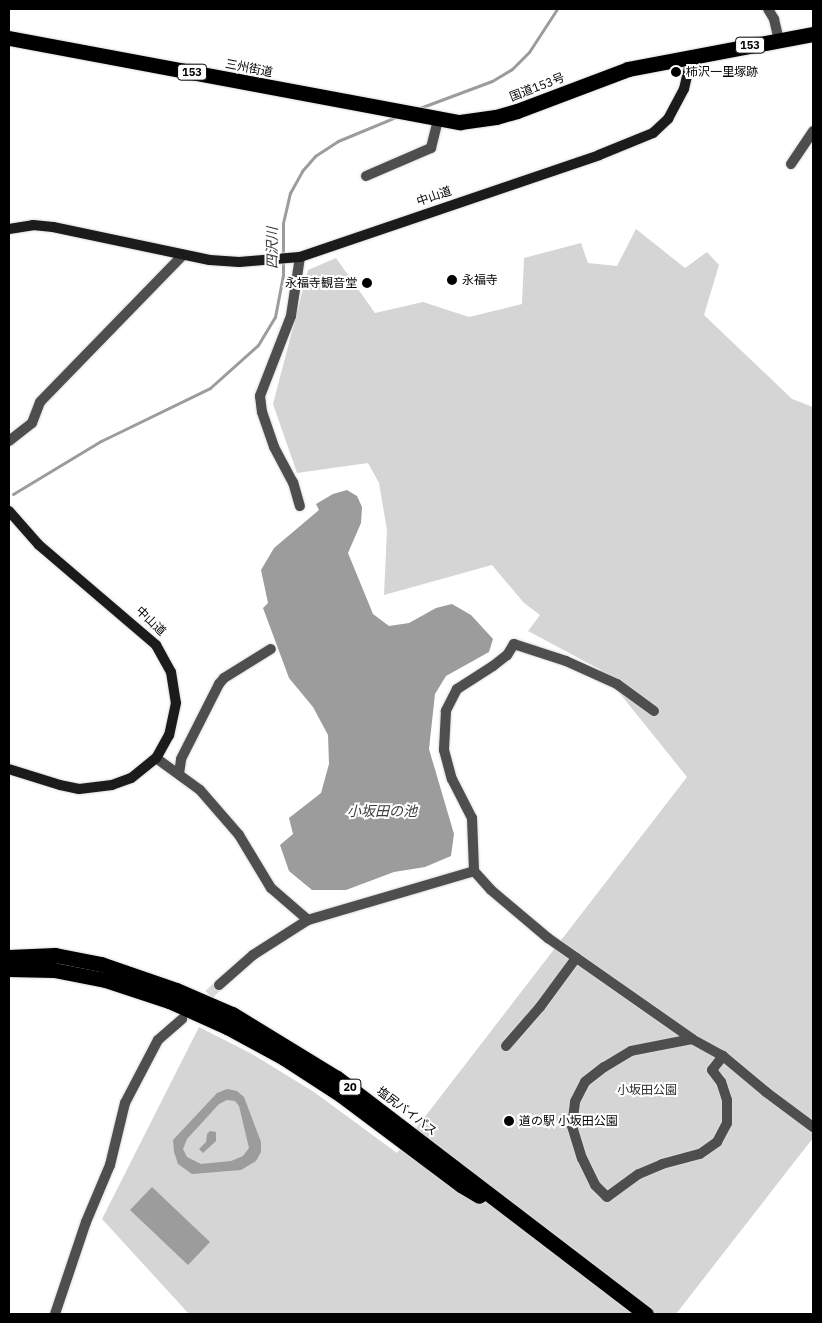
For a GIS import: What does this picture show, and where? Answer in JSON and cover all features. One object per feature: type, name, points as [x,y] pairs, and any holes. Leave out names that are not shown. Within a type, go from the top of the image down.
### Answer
[{"type":"highway","name":"153","points":[[688,58],[813,34]]},
{"type":"highway","name":"三州街道","points":[[9,38],[395,111]]},
{"type":"highway","name":"国道153号","points":[[395,111],[460,122],[496,117],[628,69],[688,58]]},
{"type":"highway","name":"塩尻バイパス","points":[[9,957],[55,955],[101,964],[176,990],[232,1014],[338,1078],[646,1314]]},
{"type":"highway","name":"20","points":[[9,969],[54,970],[105,980],[169,1001],[254,1041],[348,1100],[551,1251],[630,1314]]},
{"type":"street","points":[[768,9],[774,19],[779,40]]},
{"type":"street","name":"中山道","points":[[9,229],[33,226],[53,227],[183,255],[239,262],[296,258],[599,155],[653,133],[668,119],[684,89],[689,68],[688,58]]},
{"type":"street","points":[[366,176],[431,148],[432,118]]},
{"type":"street","points":[[791,164],[813,131]]},
{"type":"street","points":[[9,441],[32,423],[40,402],[183,255]]},
{"type":"street","points":[[296,258],[291,316],[260,396],[262,412],[271,438],[293,482],[300,506]]},
{"type":"street","name":"中山道","points":[[9,510],[39,545],[156,645],[171,672],[176,704],[169,735],[156,758],[130,778],[112,785],[80,789],[60,785],[9,769]]},
{"type":"street","points":[[654,710],[616,684],[566,660],[514,644],[507,655],[494,666],[457,689],[446,711],[444,750],[452,779],[472,818],[474,871],[480,880],[509,906],[576,958],[692,1039],[724,1056],[766,1092],[813,1127]]},
{"type":"street","points":[[179,774],[181,759],[219,684],[224,678],[271,649]]},
{"type":"street","points":[[156,758],[200,790],[240,836],[271,888],[308,920]]},
{"type":"street","points":[[219,985],[253,954],[308,920],[474,871]]},
{"type":"street","points":[[506,1046],[540,1007],[576,958]]},
{"type":"street","points":[[56,1314],[86,1222],[110,1165],[125,1103],[158,1040],[182,1019]]},
{"type":"street","points":[[692,1039],[631,1051],[604,1067],[585,1082],[575,1102],[572,1126],[585,1165],[595,1185],[607,1197],[639,1174],[662,1164],[700,1154],[717,1142],[726,1123],[727,1100],[721,1082],[712,1070],[724,1056]]},
{"type":"green space","name":"小坂田公園","points":[[636,229],[685,268],[707,252],[719,265],[704,315],[792,399],[813,407],[813,1138],[676,1314],[189,1314],[102,1219],[199,1027],[252,1054],[314,1092],[397,1153],[687,777],[601,670],[528,631],[540,615],[524,603],[492,565],[384,595],[387,530],[379,483],[368,463],[297,473],[273,404],[308,270],[336,258],[375,313],[423,302],[469,317],[522,304],[524,258],[581,243],[588,263],[617,266]]},
{"type":"water","name":"小坂田の池","points":[[347,490],[357,496],[362,507],[361,523],[348,553],[373,614],[389,626],[409,623],[436,608],[452,604],[471,615],[493,639],[489,652],[446,676],[435,694],[429,749],[454,834],[451,856],[425,867],[394,872],[346,890],[312,890],[289,871],[280,845],[293,834],[289,818],[321,793],[329,764],[328,735],[313,707],[289,678],[263,608],[268,603],[261,570],[274,548],[319,510],[316,504],[333,494]]},
{"type":"water","points":[[227,1089],[237,1091],[244,1097],[261,1142],[261,1152],[256,1161],[241,1170],[192,1174],[178,1164],[173,1140],[217,1093]],"holes":[[[227,1100],[235,1101],[239,1106],[249,1148],[243,1156],[231,1161],[201,1164],[187,1157],[183,1149],[187,1139],[219,1104]]]},
{"type":"water","points":[[210,1131],[216,1132],[216,1141],[203,1153],[199,1149],[206,1142],[207,1134]]},
{"type":"water","points":[[152,1187],[210,1242],[188,1265],[130,1210]]},
{"type":"waterway","name":"四沢川","points":[[417,109],[492,81],[512,69],[529,52],[557,9]]},
{"type":"waterway","name":"四沢川","points":[[13,494],[101,441],[210,388],[258,345],[275,317],[283,275],[283,223],[290,193],[302,171],[315,156],[338,141],[398,116]]},
{"type":"tunnel","points":[[198,1005],[219,985]]},
{"type":"place","name":"柿沢一里塚跡","points":[[676,72]]},
{"type":"place","name":"永福寺","points":[[452,280]]},
{"type":"place","name":"永福寺観音堂","points":[[367,283]]},
{"type":"place","name":"道の駅 小坂田公園","points":[[509,1121]]}]
